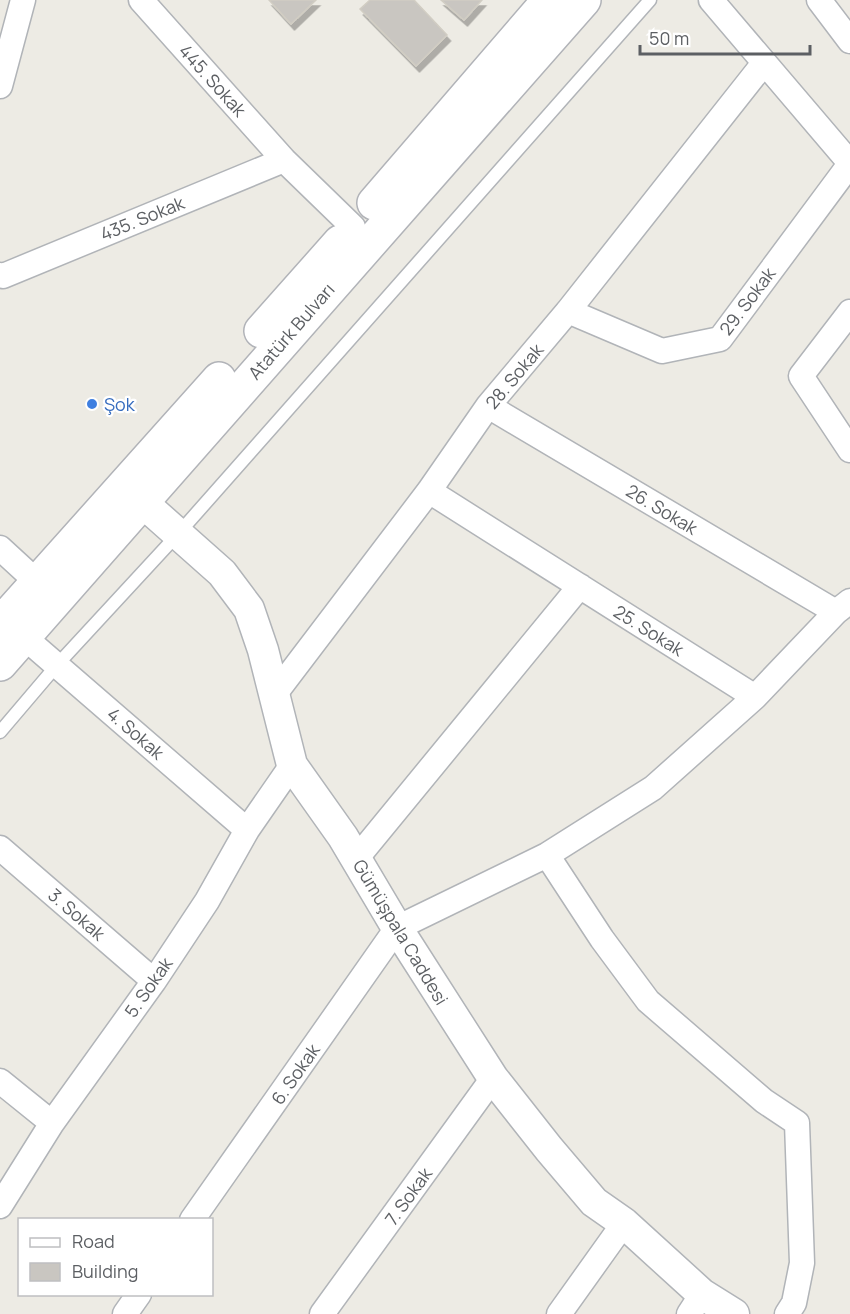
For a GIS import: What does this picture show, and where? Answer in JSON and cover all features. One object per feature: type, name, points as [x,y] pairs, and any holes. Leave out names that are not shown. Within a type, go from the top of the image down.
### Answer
[{"type":"main road","name":"Atatürk Bulvarı","points":[[0,664],[12,631],[37,582],[471,93],[549,0]]},
{"type":"main road","name":"Atatürk Bulvarı","points":[[12,631],[142,502],[584,0]]},
{"type":"street","points":[[0,86],[23,0]]},
{"type":"street","name":"445. Sokak","points":[[141,0],[284,160],[353,227]]},
{"type":"street","name":"29. Sokak","points":[[568,311],[662,351],[720,339],[850,164],[711,0]]},
{"type":"street","points":[[819,0],[850,41]]},
{"type":"street","name":"28. Sokak","points":[[274,695],[429,491],[488,406],[568,311],[764,63]]},
{"type":"street","name":"435. Sokak","points":[[0,275],[3,276],[284,160]]},
{"type":"street","points":[[850,312],[801,376],[850,450]]},
{"type":"street","name":"26. Sokak","points":[[488,406],[843,606]]},
{"type":"street","name":"25. Sokak","points":[[429,491],[755,697]]},
{"type":"street","name":"Gümüşpala Caddesi","points":[[142,502],[222,573],[249,609],[292,765],[343,837],[397,928],[493,1078],[594,1202],[624,1223],[695,1304],[734,1314]]},
{"type":"street","points":[[0,548],[37,582]]},
{"type":"street","points":[[356,858],[580,586]]},
{"type":"street","points":[[397,928],[548,855],[653,788],[755,697],[843,606]]},
{"type":"street","name":"4. Sokak","points":[[12,631],[57,665],[248,830]]},
{"type":"street","name":"5. Sokak","points":[[0,1206],[52,1124],[154,981],[207,901],[248,830],[292,765]]},
{"type":"street","name":"3. Sokak","points":[[0,848],[154,981]]},
{"type":"street","points":[[548,855],[602,939],[648,1001],[764,1101],[797,1124],[802,1263],[794,1303],[787,1314]]},
{"type":"street","name":"6. Sokak","points":[[193,1218],[397,928]]},
{"type":"street","name":"7. Sokak","points":[[322,1314],[493,1078]]},
{"type":"street","points":[[0,1081],[52,1124]]},
{"type":"street","points":[[559,1314],[624,1223]]},
{"type":"street","points":[[126,1314],[139,1296]]},
{"type":"lane","points":[[0,732],[57,665],[177,534],[650,0]]},
{"type":"building","points":[[269,0],[316,0],[291,24]]},
{"type":"building","points":[[370,0],[414,0],[447,35],[416,66],[360,9]]},
{"type":"building","points":[[441,0],[482,0],[464,20]]},
{"type":"place","name":"Şok","points":[[92,404]]}]
